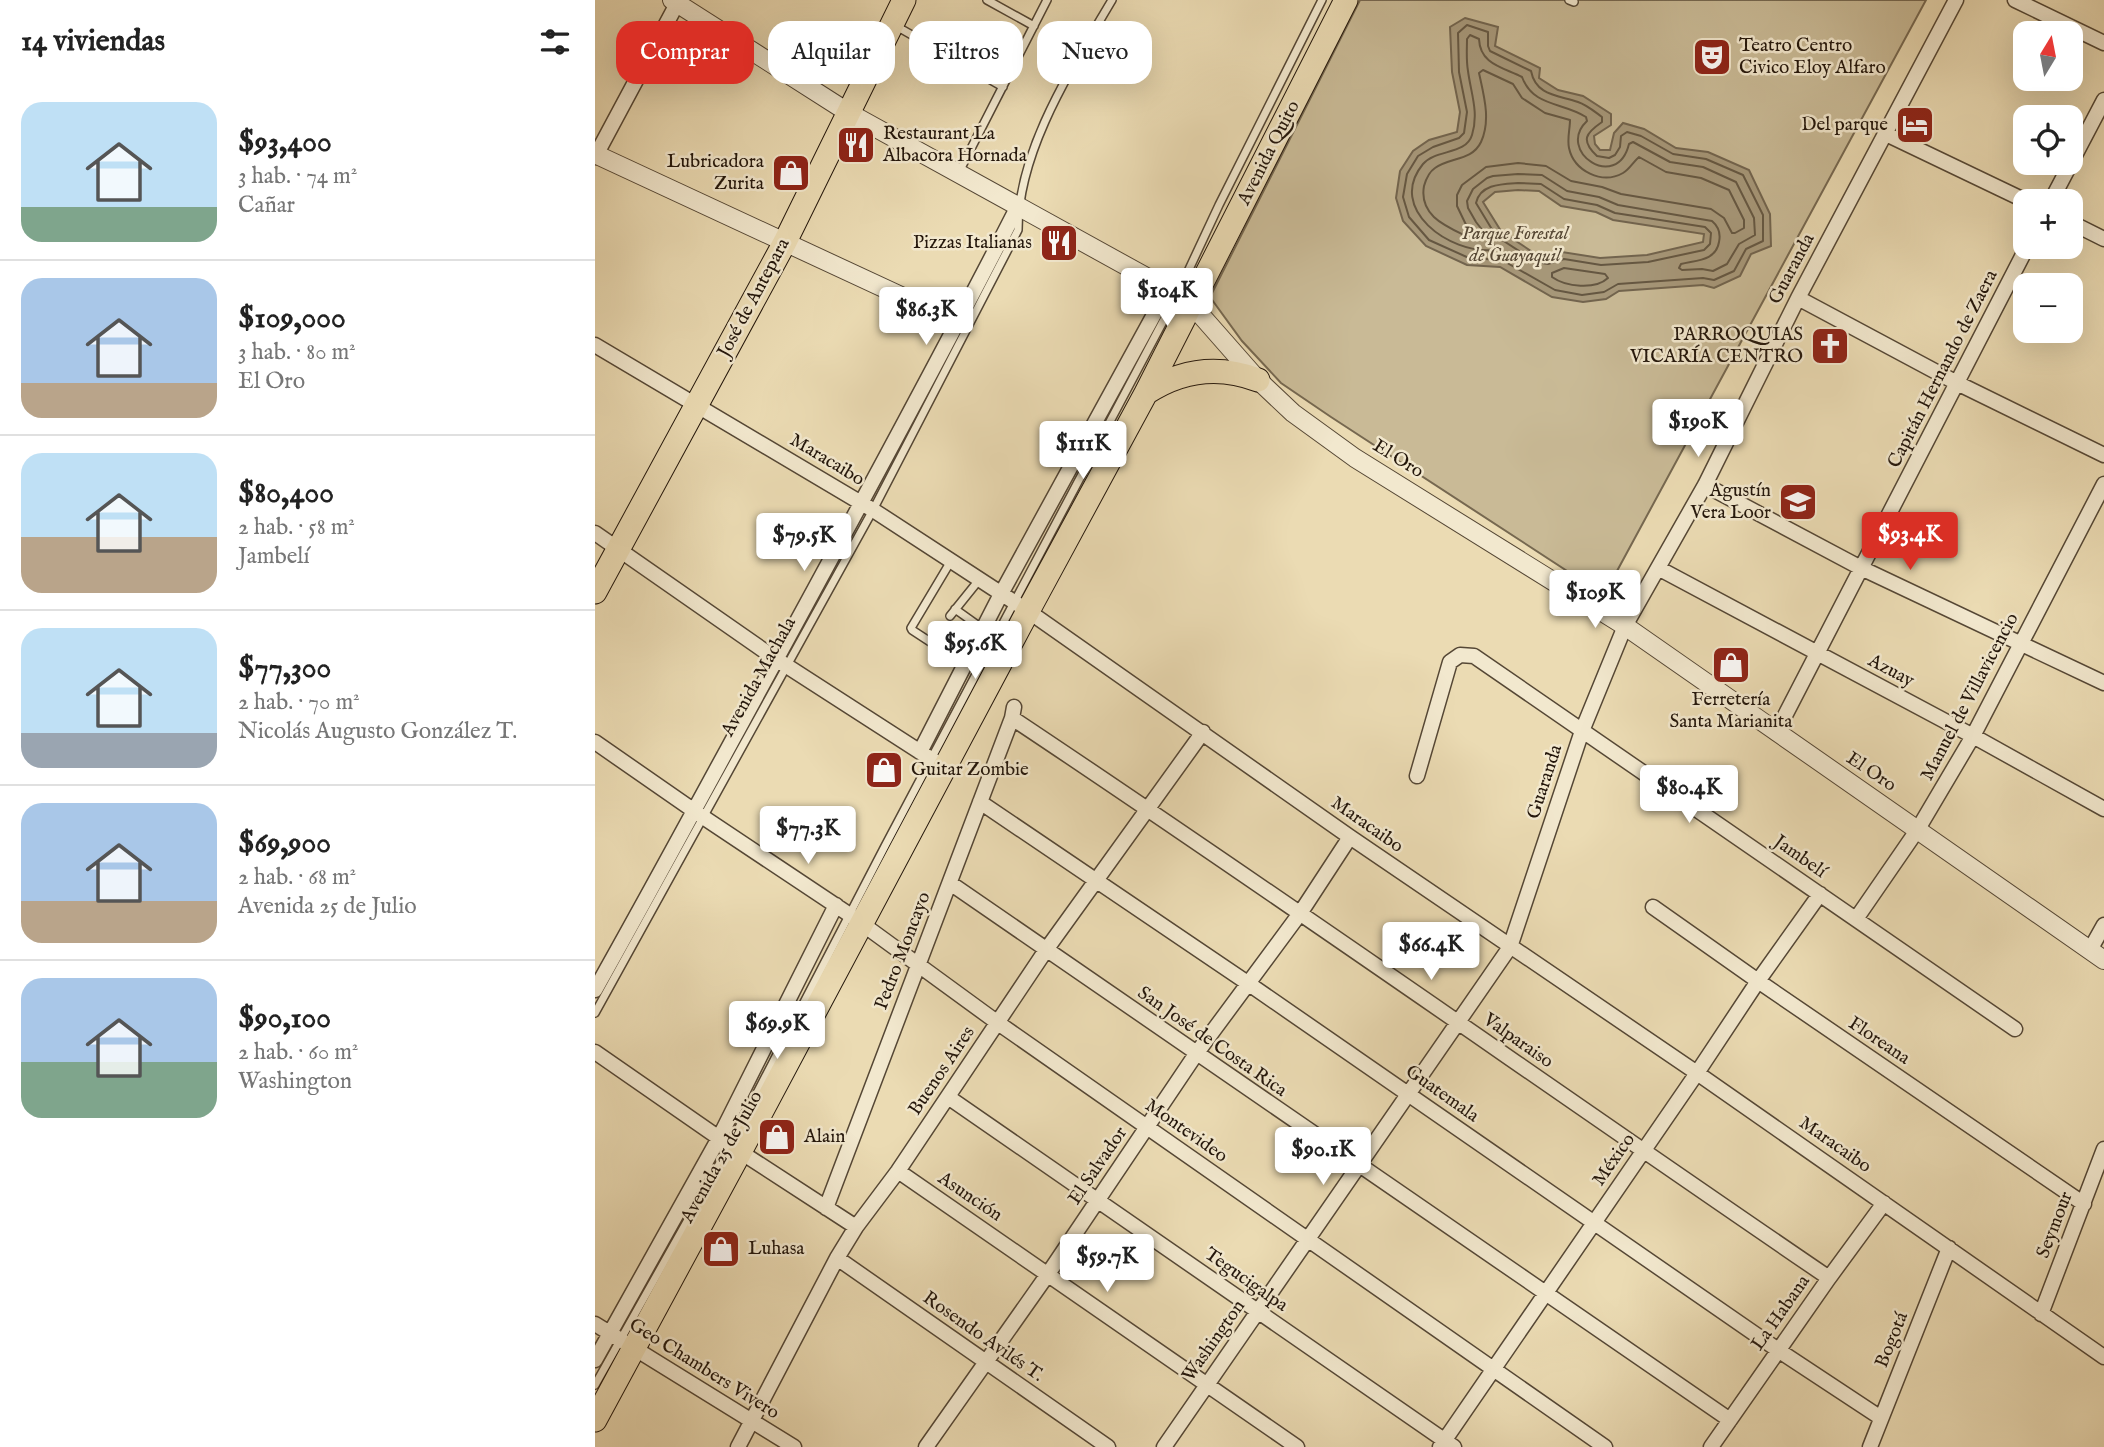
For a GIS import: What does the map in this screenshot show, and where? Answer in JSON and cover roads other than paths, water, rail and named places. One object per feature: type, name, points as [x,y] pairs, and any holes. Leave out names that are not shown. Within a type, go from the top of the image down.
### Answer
[{"type":"main road","name":"José de Antepara","points":[[894,21],[904,0]]},
{"type":"main road","name":"Avenida Quito","points":[[1179,296],[1346,0]]},
{"type":"main road","name":"José de Antepara","points":[[595,592],[785,242],[863,84]]},
{"type":"main road","name":"Avenida 25 de Julio","points":[[595,1420],[621,1340],[856,919],[932,760],[1146,393],[1179,296]]},
{"type":"main road","points":[[1146,393],[1171,379],[1200,372],[1230,372],[1258,380]]},
{"type":"street","name":"Guaranda","points":[[1510,947],[1582,731],[1625,626],[1705,485],[1798,298],[1956,0]]},
{"type":"street","points":[[2015,0],[2104,43]]},
{"type":"street","name":"El Oro","points":[[676,1],[849,113],[1179,296],[1293,413],[1355,458],[1625,626],[2097,955]]},
{"type":"street","points":[[676,1],[596,155],[959,323]]},
{"type":"street","points":[[2057,189],[2104,100]]},
{"type":"street","points":[[1886,134],[2013,195]]},
{"type":"street","name":"Avenida Machala","points":[[595,990],[699,814],[867,506],[1018,206]]},
{"type":"street","points":[[2083,228],[2104,239]]},
{"type":"street","name":"Capitán Hernando de Zaera","points":[[1776,733],[2021,259]]},
{"type":"street","name":"Avenida 25 de Julio","points":[[932,760],[964,664],[1001,594],[1179,296]]},
{"type":"street","points":[[1798,298],[1957,383],[2104,455]]},
{"type":"street","name":"Maracaibo","points":[[595,345],[867,506],[1001,594],[2104,1357]]},
{"type":"street","name":"Manuel de Villavicencio","points":[[1856,919],[1918,829],[1973,736],[2104,484]]},
{"type":"street","points":[[1705,485],[1861,568],[2104,683]]},
{"type":"street","points":[[595,533],[782,663],[932,760]]},
{"type":"street","name":"Azuay","points":[[1658,568],[1973,736],[2104,810]]},
{"type":"street","name":"Jambelí","points":[[1417,776],[1450,662],[1460,654],[1474,656],[2015,1030]]},
{"type":"street","name":"Pedro Moncayo","points":[[826,1208],[1013,712]]},
{"type":"street","name":"Valparaiso","points":[[1013,712],[1149,809],[1829,1278]]},
{"type":"street","name":"Buenos Aires","points":[[738,1447],[856,1227],[898,1171],[1046,950],[1203,732]]},
{"type":"street","name":"Montevideo","points":[[595,742],[836,905],[998,1023],[1605,1447]]},
{"type":"street","name":"Guatemala","points":[[980,802],[1881,1418]]},
{"type":"street","name":"El Salvador","points":[[926,1447],[1048,1274],[1196,1055],[1301,912],[1350,837]]},
{"type":"street","name":"San José de Costa Rica","points":[[950,884],[1730,1420]]},
{"type":"street","name":"México","points":[[1446,1445],[1494,1369],[1820,894]]},
{"type":"street","name":"Avenida 25 de Julio","points":[[730,1145],[836,905]]},
{"type":"street","name":"Floreana","points":[[1653,907],[2084,1204]]},
{"type":"street","points":[[2097,955],[2104,925]]},
{"type":"street","name":"Washington","points":[[1164,1447],[1510,947]]},
{"type":"street","points":[[595,1052],[856,1227]]},
{"type":"street","name":"Tegucigalpa","points":[[948,1097],[1258,1311],[1446,1445]]},
{"type":"street","name":"Seymour","points":[[2041,1314],[2104,1149]]},
{"type":"street","name":"Asunción","points":[[898,1171],[1297,1447]]},
{"type":"street","name":"La Habana","points":[[1711,1447],[1884,1203]]},
{"type":"street","name":"Bogotá","points":[[1870,1447],[1949,1248]]},
{"type":"street","name":"Rosendo Avilés T.","points":[[837,1258],[1108,1447]]},
{"type":"street","name":"Geo Chambers Vivero","points":[[595,1324],[794,1447]]},
{"type":"street","name":"Avenida 25 de Julio","points":[[595,1360],[621,1340]]},
{"type":"lane","points":[[988,0],[1034,26]]},
{"type":"lane","points":[[958,173],[1047,0]]},
{"type":"lane","name":"Avenida Machala","points":[[867,506],[1018,230],[1018,206],[1034,150],[1080,54],[1112,0]]},
{"type":"lane","name":"Avenida Quito","points":[[1179,296],[1219,205],[1322,0]]},
{"type":"lane","points":[[895,26],[1003,87]]},
{"type":"lane","name":"Avenida 25 de Julio","points":[[1021,608],[1179,296]]},
{"type":"lane","points":[[951,561],[911,628],[964,664]]},
{"type":"lane","points":[[979,580],[952,613],[983,629]]},
{"type":"lane","points":[[934,645],[941,630]]},
{"type":"lane","name":"Avenida Machala","points":[[595,1013],[699,814]]},
{"type":"lane","name":"Avenida 25 de Julio","points":[[595,1385],[621,1340]]},
{"type":"water","points":[[1465,18],[1498,27],[1495,46],[1540,68],[1539,78],[1558,90],[1583,96],[1611,114],[1611,125],[1594,136],[1595,144],[1600,150],[1610,150],[1614,133],[1623,123],[1644,129],[1676,148],[1708,152],[1749,170],[1770,214],[1771,246],[1751,254],[1740,276],[1714,288],[1703,285],[1619,291],[1606,299],[1583,302],[1552,297],[1500,267],[1467,265],[1426,246],[1403,221],[1396,198],[1400,171],[1413,151],[1429,140],[1457,132],[1460,112],[1452,72],[1450,27]],"holes":[[[1539,191],[1561,206],[1596,212],[1613,220],[1704,234],[1703,242],[1647,255],[1600,258],[1562,252],[1548,257],[1537,255],[1501,231],[1483,202],[1495,192]]]},
{"type":"place","name":"Teatro Centro Civico Eloy Alfaro","points":[[1712,57]]},
{"type":"place","name":"Del parque","points":[[1915,125]]},
{"type":"place","name":"Restaurant La Albacora Hornada","points":[[856,145]]},
{"type":"place","name":"Lubricadora Zurita","points":[[791,173]]},
{"type":"place","name":"Pizzas Italianas","points":[[1059,243]]},
{"type":"place","name":"PARROQUIAS VICARÍA CENTRO","points":[[1830,346]]},
{"type":"place","name":"Agustín Vera Loor","points":[[1798,502]]},
{"type":"place","name":"Ferretería Santa Marianita","points":[[1731,665]]},
{"type":"place","name":"Guitar Zombie","points":[[884,770]]},
{"type":"place","name":"Alain","points":[[777,1137]]},
{"type":"place","name":"Luhasa","points":[[721,1249]]},
{"type":"park label","name":"Parque Forestal de Guayaquil","points":[[1515,245]]}]
